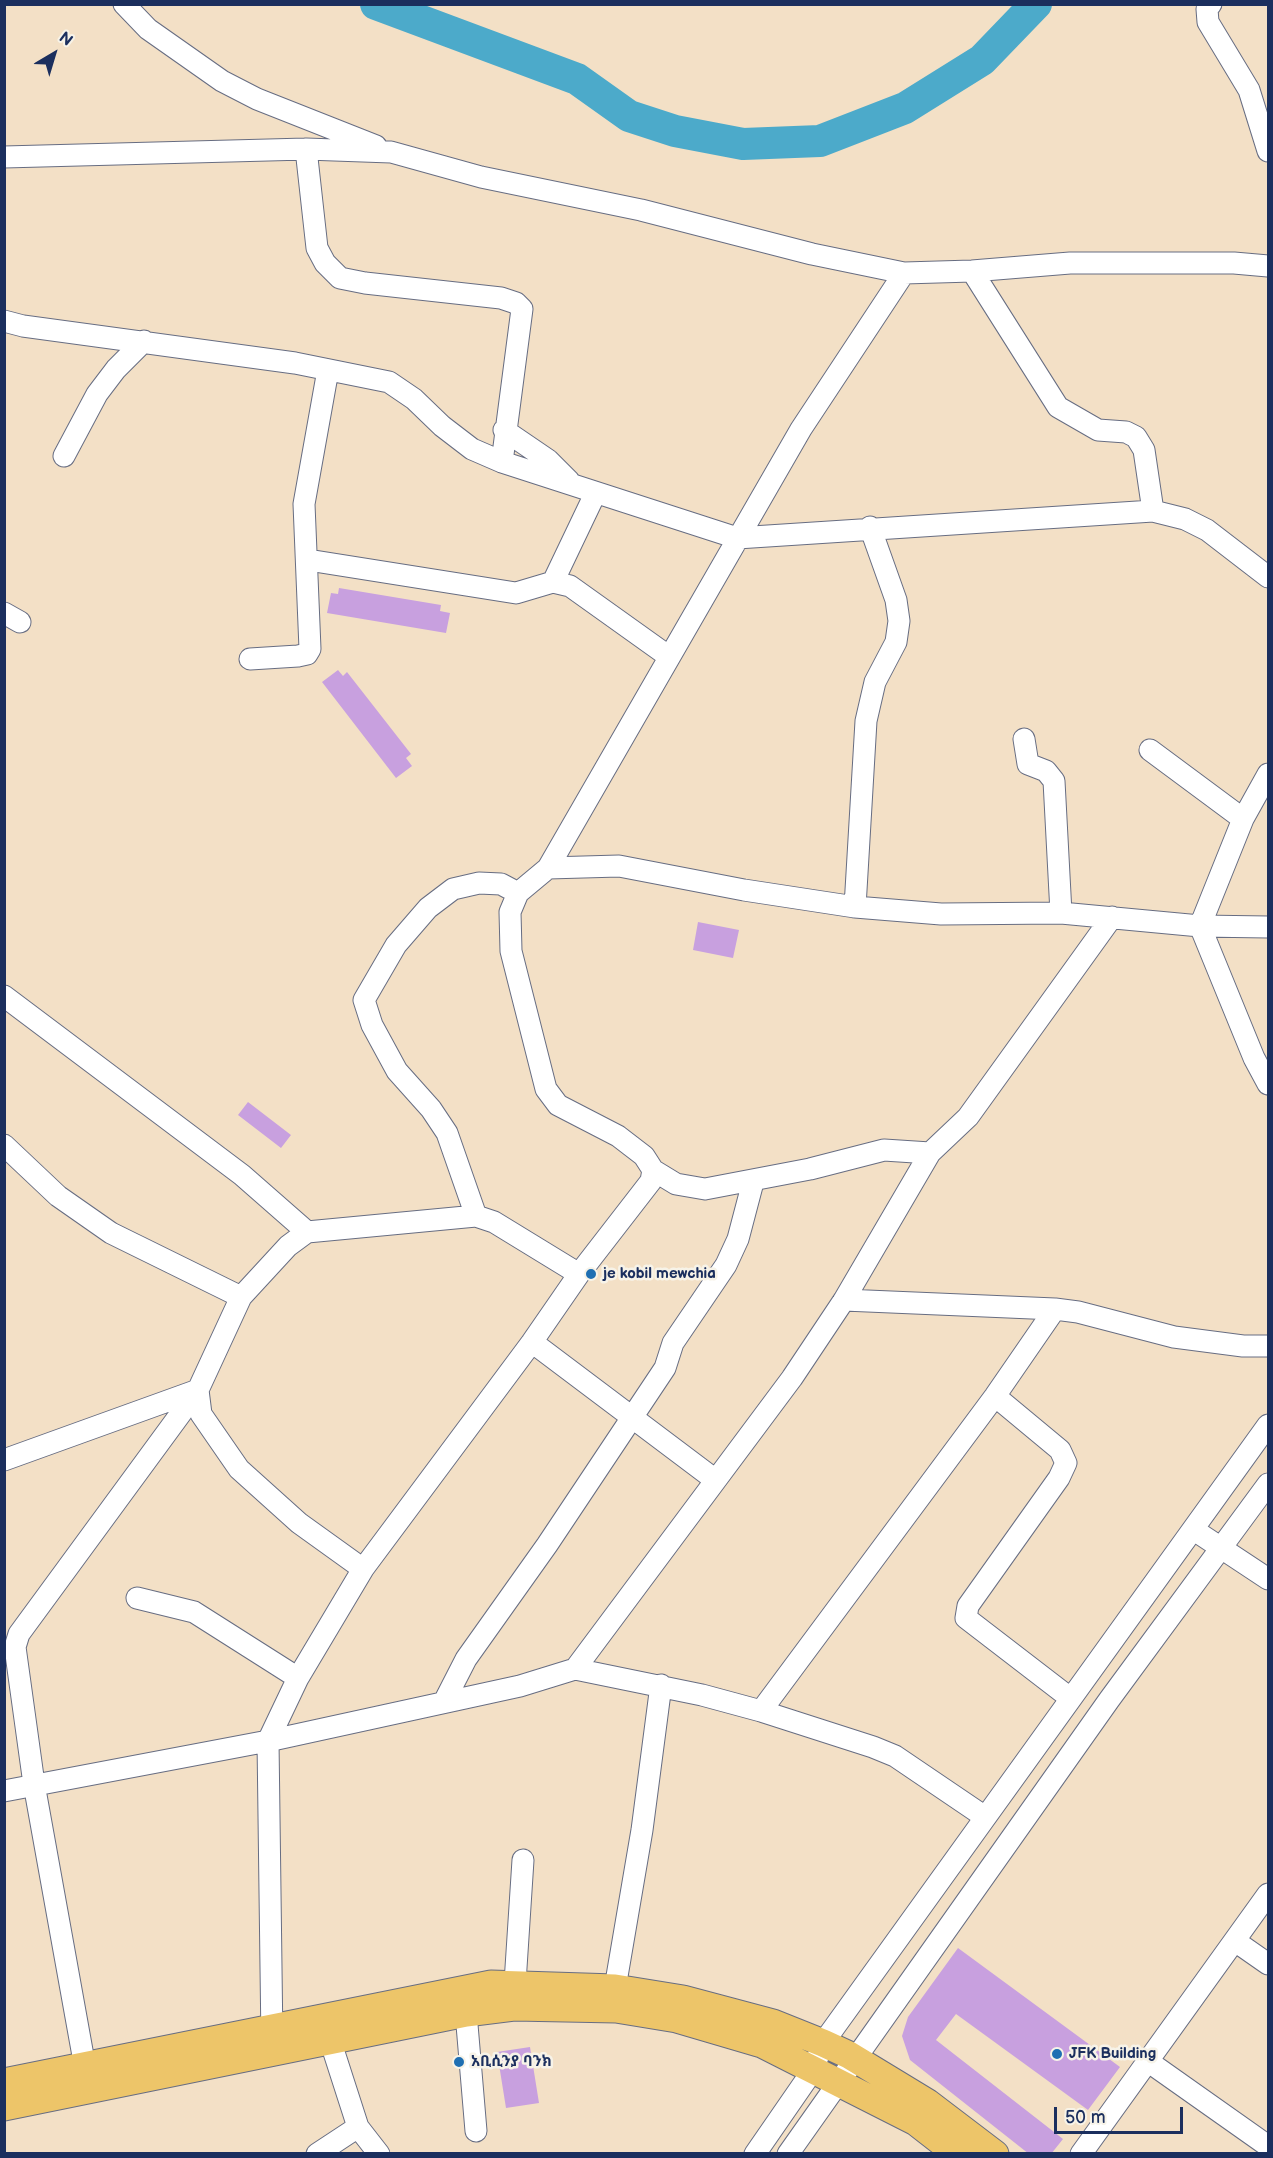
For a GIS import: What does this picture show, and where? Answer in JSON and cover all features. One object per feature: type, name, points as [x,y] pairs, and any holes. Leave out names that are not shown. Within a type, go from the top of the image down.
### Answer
[{"type":"main road","points":[[4,2107],[491,1984],[515,1983],[615,1988],[683,1999],[773,2023],[855,2058],[928,2103],[995,2154]]},
{"type":"main road","points":[[4,2082],[85,2067],[272,2040],[330,2040],[466,2013],[514,2007],[616,2009],[677,2019],[762,2044],[916,2122],[957,2154]]},
{"type":"street","points":[[124,4],[148,29],[222,81],[257,99],[391,152],[482,177],[641,210],[812,254],[904,273],[972,272],[1070,263],[1234,263],[1269,266]]},
{"type":"street","points":[[1211,4],[1208,9],[1208,22],[1258,89],[1268,150]]},
{"type":"street","points":[[4,157],[306,149],[391,152]]},
{"type":"street","points":[[306,149],[317,248],[325,263],[340,278],[365,283],[501,298],[516,303],[522,309],[504,430],[502,462]]},
{"type":"street","points":[[972,272],[1058,407],[1098,430],[1126,432],[1136,437],[1144,450],[1153,511]]},
{"type":"street","points":[[904,273],[801,429],[668,656],[548,868],[518,893],[510,912],[511,951],[546,1089],[558,1105],[618,1136],[644,1156],[653,1170],[676,1184],[705,1189],[753,1182],[884,1150],[930,1153]]},
{"type":"street","points":[[4,321],[23,326],[144,341],[328,370],[389,382],[414,399],[442,426],[472,449],[502,462],[572,484],[595,494],[737,538],[870,527],[1153,511],[1185,519],[1207,530],[1269,578]]},
{"type":"street","points":[[64,456],[97,394],[116,369],[144,341]]},
{"type":"street","points":[[250,659],[298,656],[307,654],[310,649],[304,504],[328,370]]},
{"type":"street","points":[[504,430],[548,460],[572,484]]},
{"type":"street","points":[[553,582],[595,494]]},
{"type":"street","points":[[855,907],[866,721],[875,682],[896,642],[899,621],[896,600],[870,527]]},
{"type":"street","points":[[308,560],[516,593],[553,582],[570,586],[668,656]]},
{"type":"street","points":[[1024,739],[1028,764],[1051,774],[1054,781],[1061,913]]},
{"type":"street","points":[[1150,750],[1243,819]]},
{"type":"street","points":[[1269,774],[1243,819],[1200,926],[1254,1058],[1269,1084]]},
{"type":"street","points":[[548,868],[619,866],[744,890],[855,907],[940,914],[1061,913],[1200,926],[1269,927]]},
{"type":"street","points":[[476,1216],[447,1133],[431,1109],[398,1071],[372,1025],[364,1000],[396,945],[428,908],[453,889],[480,883],[501,884],[518,893]]},
{"type":"street","points":[[575,1669],[792,1377],[844,1300],[930,1153],[968,1117],[1112,917]]},
{"type":"street","points":[[4,996],[242,1175],[307,1232]]},
{"type":"street","points":[[4,1145],[58,1196],[111,1233],[241,1298]]},
{"type":"street","points":[[272,2040],[268,1741],[298,1678],[363,1569],[532,1342],[579,1274],[651,1181],[653,1170]]},
{"type":"street","points":[[445,1700],[466,1659],[547,1545],[665,1368],[673,1343],[726,1265],[738,1239],[753,1182]]},
{"type":"street","points":[[85,2067],[33,1784],[15,1647],[19,1634],[198,1390],[241,1298],[288,1246],[307,1232],[476,1216],[494,1222],[579,1274]]},
{"type":"street","points":[[844,1300],[1055,1309],[1078,1312],[1174,1337],[1243,1346],[1269,1346]]},
{"type":"street","points":[[761,1711],[995,1396],[1055,1309]]},
{"type":"street","points":[[532,1342],[714,1479]]},
{"type":"street","points":[[4,1460],[198,1390]]},
{"type":"street","points":[[198,1390],[201,1414],[239,1469],[299,1523],[363,1569]]},
{"type":"street","points":[[995,1396],[1060,1450],[1066,1463],[1059,1478],[968,1606],[966,1618],[1070,1698]]},
{"type":"street","points":[[754,2154],[813,2070],[823,2043],[1269,1425]]},
{"type":"street","points":[[788,2154],[1220,1547],[1269,1484]]},
{"type":"street","points":[[1194,1530],[1269,1579]]},
{"type":"street","points":[[137,1598],[194,1612],[298,1678]]},
{"type":"street","points":[[4,1791],[268,1741],[445,1700],[520,1686],[575,1669],[661,1685],[761,1711],[895,1756],[985,1817]]},
{"type":"street","points":[[615,1988],[642,1830],[661,1685]]},
{"type":"street","points":[[515,1983],[523,1860]]},
{"type":"street","points":[[1081,2154],[1269,1893]]},
{"type":"street","points":[[1235,1941],[1269,1964]]},
{"type":"street","points":[[466,2013],[476,2131]]},
{"type":"street","points":[[330,2040],[358,2127],[379,2154]]},
{"type":"street","points":[[1149,2062],[1269,2146]]},
{"type":"street","points":[[317,2154],[358,2127]]},
{"type":"building","points":[[339,588],[441,605],[440,611],[450,613],[446,633],[327,613],[331,593],[338,594]]},
{"type":"building","points":[[338,670],[343,676],[347,672],[411,754],[406,758],[412,766],[396,778],[322,682]]},
{"type":"building","points":[[698,922],[739,930],[733,958],[693,950]]},
{"type":"building","points":[[248,1102],[291,1135],[281,1148],[238,1115]]},
{"type":"building","name":"JFK Building","points":[[958,1948],[1120,2067],[1088,2110],[956,2014],[936,2040],[1063,2139],[1051,2154],[1029,2154],[910,2060],[902,2036],[908,2017]]},
{"type":"building","points":[[530,2047],[539,2103],[506,2108],[497,2052]]},
{"type":"waterway","points":[[376,4],[577,79],[629,116],[675,131],[743,144],[820,141],[905,108],[982,60],[1036,4]]},
{"type":"place","name":"je kobil mewchia","points":[[591,1274]]},
{"type":"place","name":"JFK Building","points":[[1057,2054]]},
{"type":"place","name":"አቢሲንያ ባንክ","points":[[459,2062]]}]
